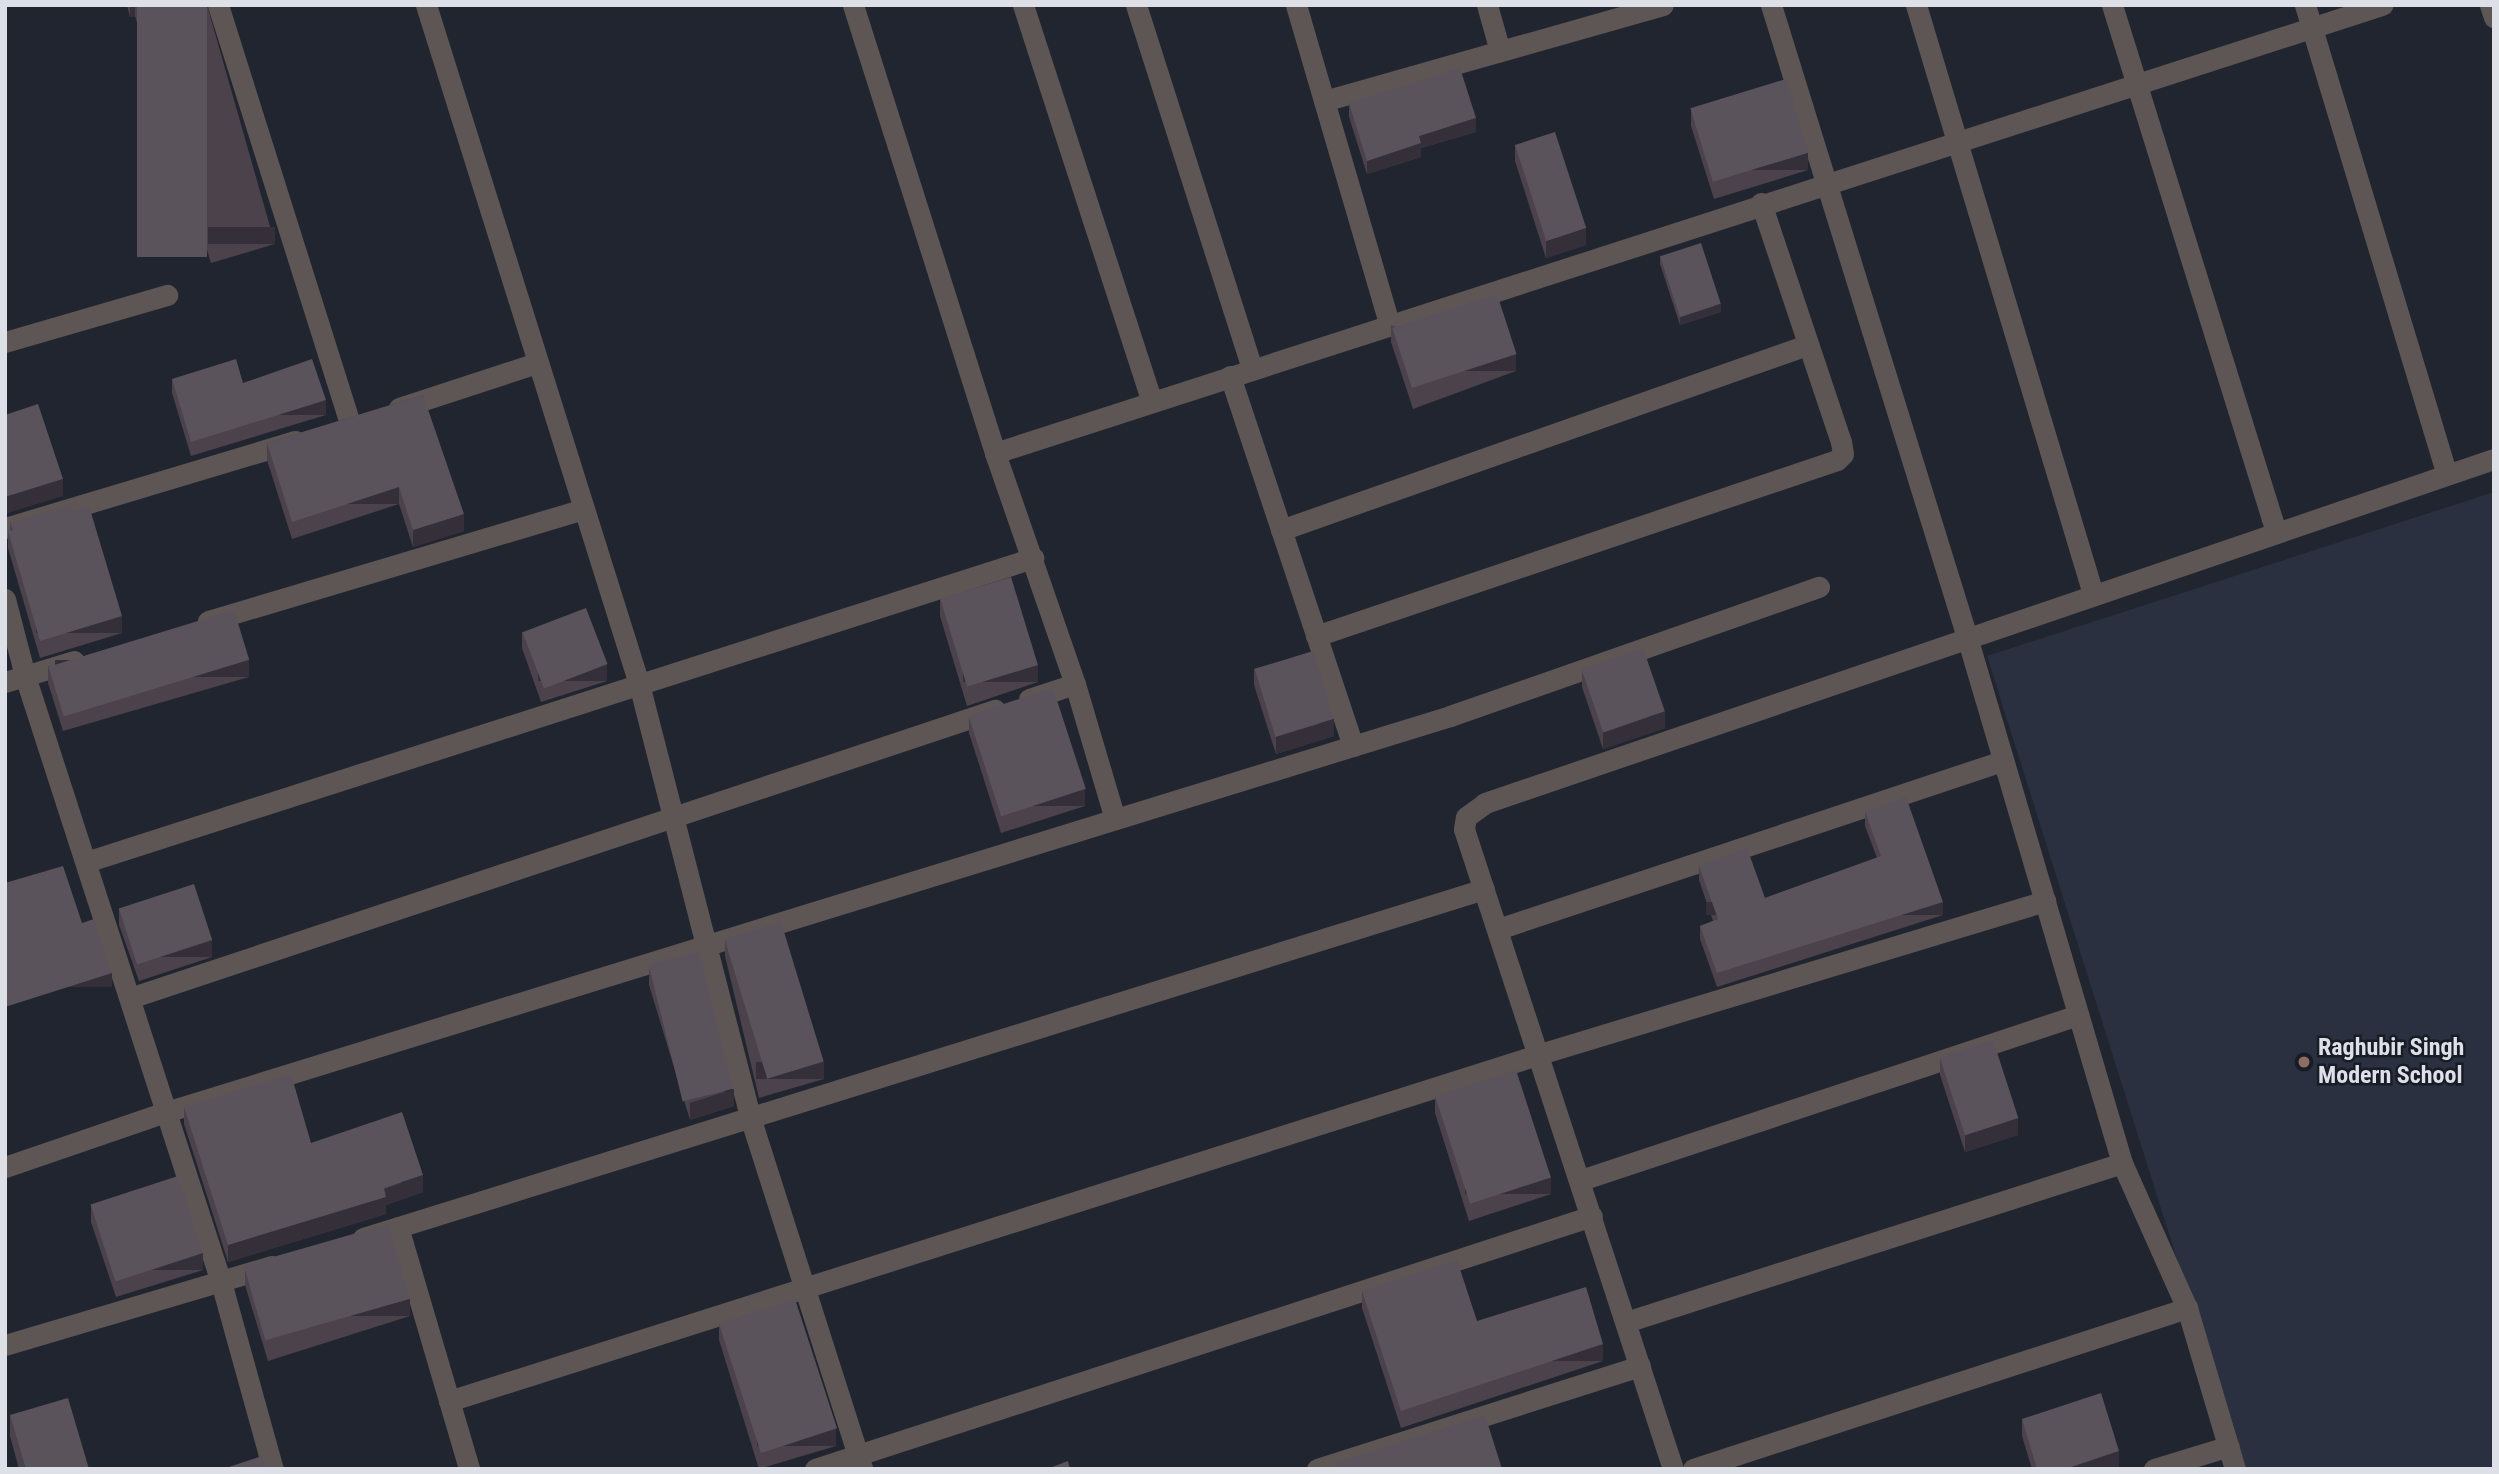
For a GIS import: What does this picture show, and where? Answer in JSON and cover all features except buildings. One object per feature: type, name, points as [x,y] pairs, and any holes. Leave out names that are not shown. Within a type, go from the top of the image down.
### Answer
[{"type":"street","points":[[218,5],[350,424]]},
{"type":"street","points":[[426,5],[639,684],[703,946],[750,1117],[860,1461]]},
{"type":"street","points":[[853,5],[995,453],[1075,684],[1115,819]]},
{"type":"street","points":[[1023,5],[1152,401]]},
{"type":"street","points":[[1136,5],[1252,369]]},
{"type":"street","points":[[1296,5],[1389,324]]},
{"type":"street","points":[[1487,5],[1500,51]]},
{"type":"street","points":[[1324,101],[1663,5]]},
{"type":"street","points":[[1771,5],[1967,637],[2122,1163],[2187,1308],[2235,1469]]},
{"type":"street","points":[[1916,5],[2093,594]]},
{"type":"street","points":[[2112,5],[2276,532]]},
{"type":"street","points":[[2305,5],[2447,474]]},
{"type":"street","points":[[995,453],[2134,82],[2382,5]]},
{"type":"street","points":[[2490,5],[2494,17]]},
{"type":"street","points":[[1316,636],[1837,460],[1843,454],[1841,442],[1761,203]]},
{"type":"street","points":[[5,342],[167,295]]},
{"type":"street","points":[[1281,530],[1807,345]]},
{"type":"street","points":[[5,528],[350,424],[537,363]]},
{"type":"street","points":[[1230,376],[1353,746]]},
{"type":"street","points":[[1673,1469],[1540,1054],[1464,829],[1465,817],[1473,808],[2494,459]]},
{"type":"street","points":[[185,628],[584,509]]},
{"type":"street","points":[[86,862],[1033,558]]},
{"type":"street","points":[[5,1167],[166,1112],[1353,746],[1819,587]]},
{"type":"street","points":[[5,599],[15,679],[86,862],[221,1282],[273,1469]]},
{"type":"street","points":[[15,679],[92,656]]},
{"type":"street","points":[[130,998],[671,815],[1075,684]]},
{"type":"street","points":[[1498,929],[2002,761]]},
{"type":"street","points":[[348,1242],[1484,890]]},
{"type":"street","points":[[449,1401],[1540,1054],[2045,901]]},
{"type":"street","points":[[1581,1180],[2078,1015]]},
{"type":"street","points":[[1626,1322],[2122,1163]]},
{"type":"street","points":[[815,1469],[860,1461],[1592,1216]]},
{"type":"street","points":[[398,1227],[469,1469]]},
{"type":"street","points":[[5,1345],[297,1258]]},
{"type":"street","points":[[1693,1469],[2187,1308]]},
{"type":"street","points":[[1317,1469],[1640,1366]]},
{"type":"street","points":[[2154,1469],[2229,1446]]},
{"type":"shaded area","name":"Raghubir Singh Modern School","points":[[2494,492],[2494,1469],[2243,1469],[1987,656]]},
{"type":"place","name":"Raghubir Singh Modern School","points":[[2304,1062]]}]
